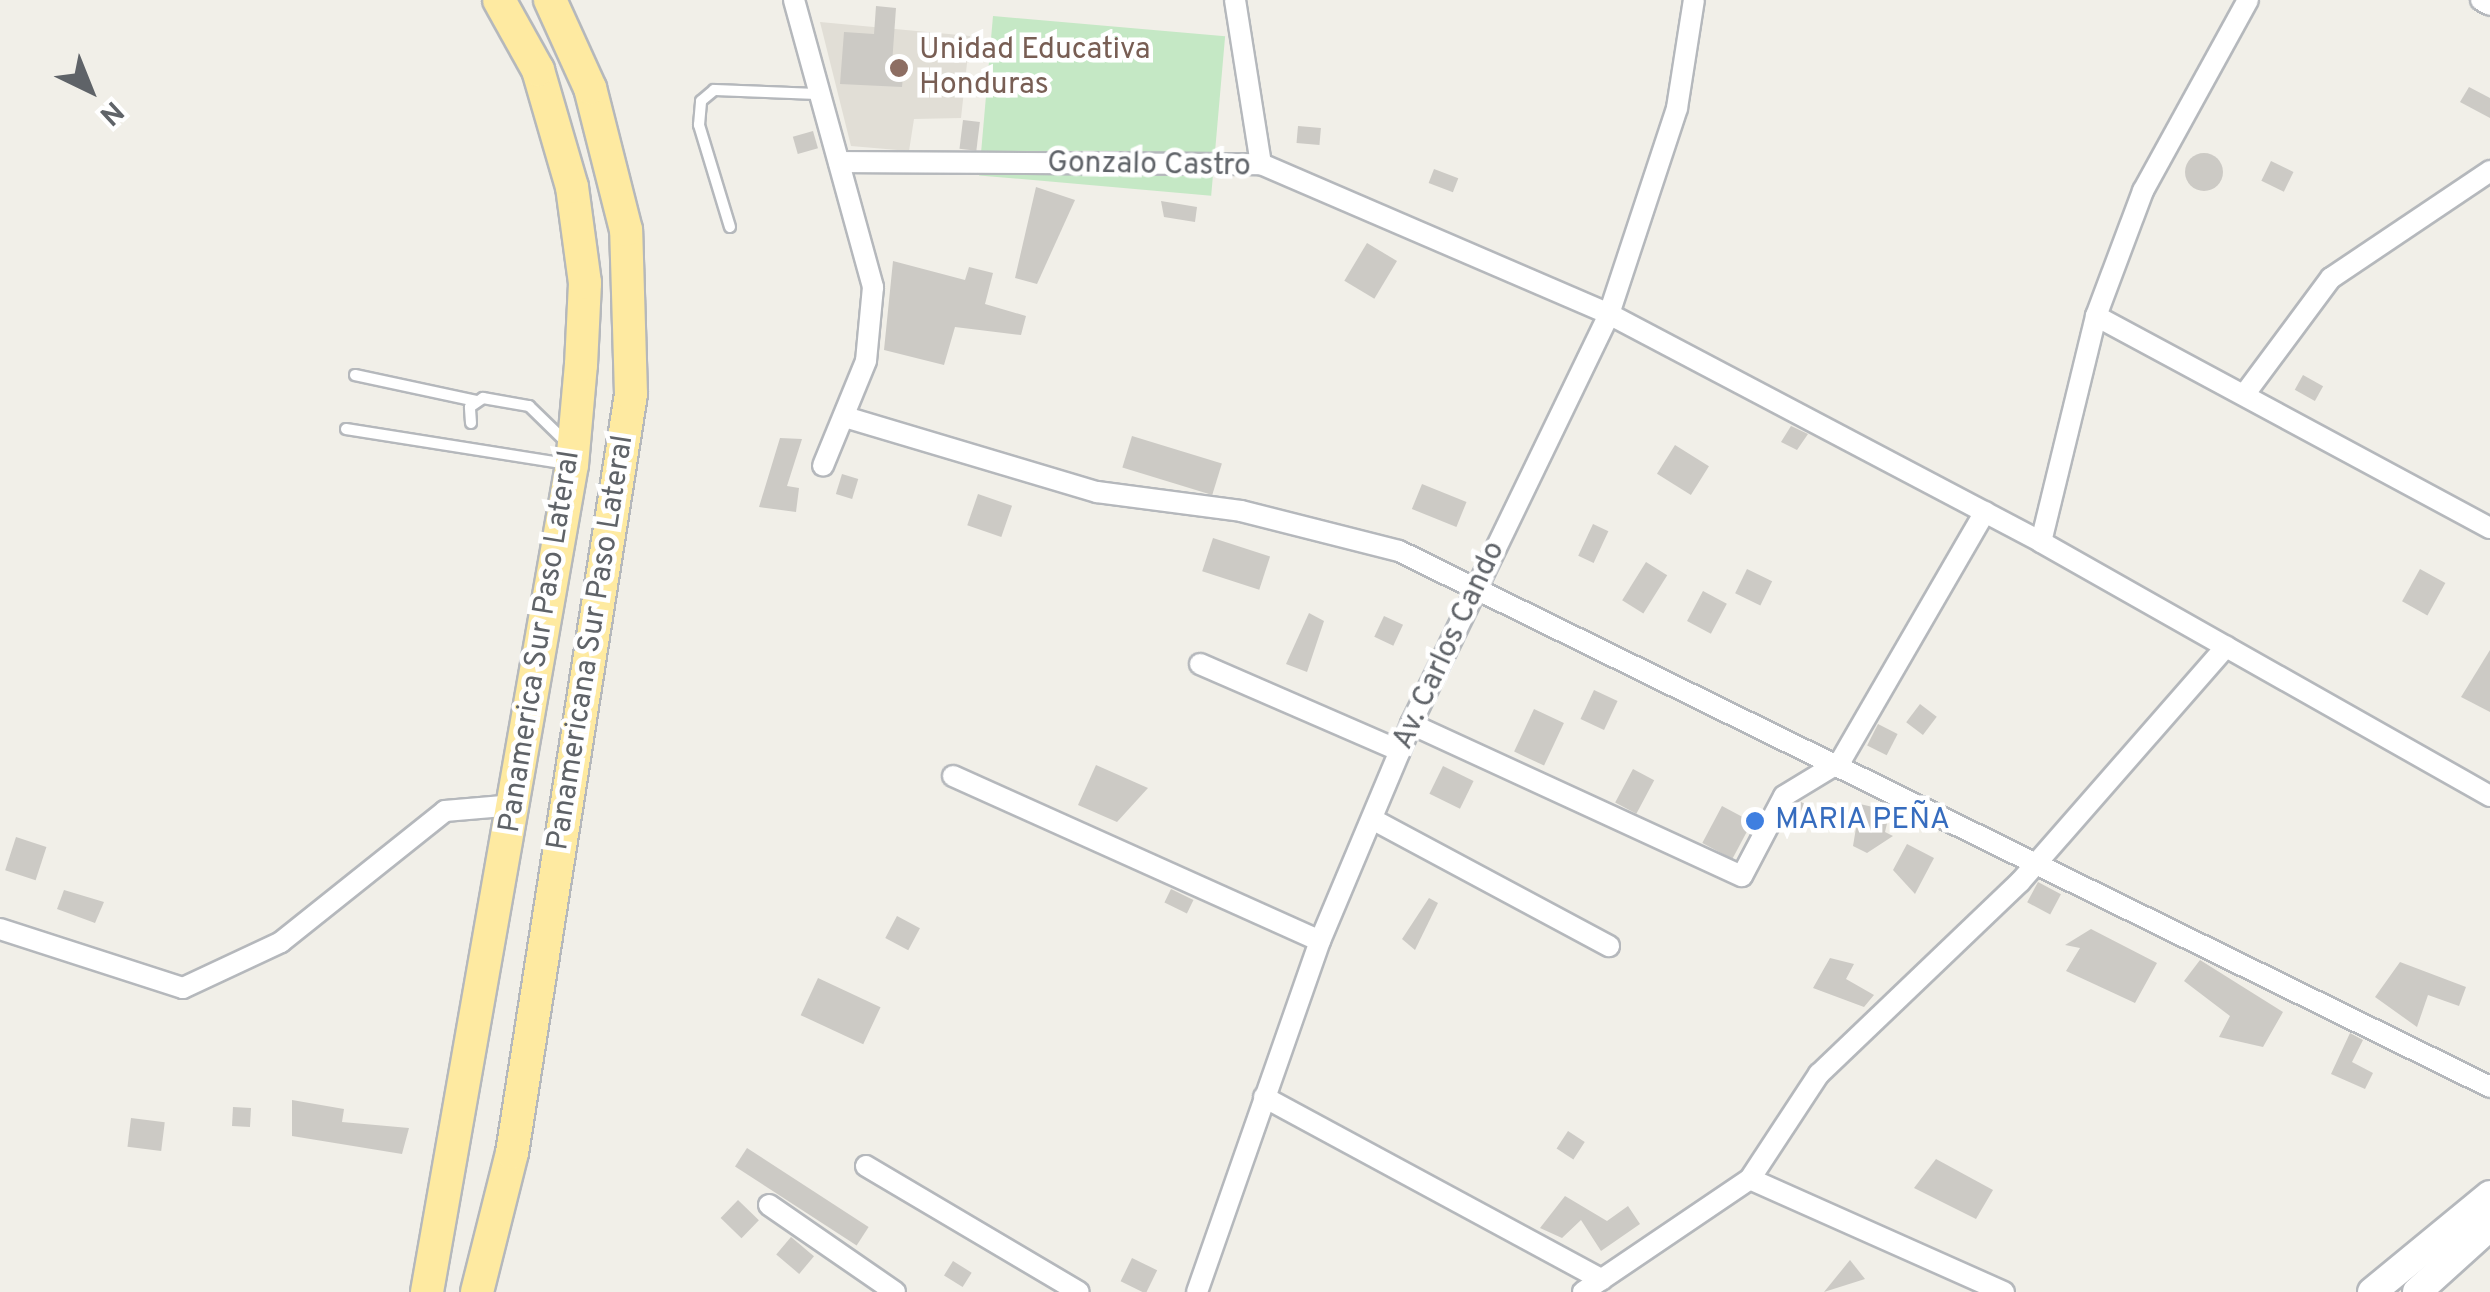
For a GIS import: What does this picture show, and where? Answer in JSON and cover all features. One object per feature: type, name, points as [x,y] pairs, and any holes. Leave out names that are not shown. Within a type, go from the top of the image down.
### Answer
[{"type":"highway","name":"Panamerica Sur Paso Lateral","points":[[427,1292],[572,460],[585,283],[572,187],[538,70],[499,0]]},
{"type":"highway","name":"Panamericana Sur Paso Lateral","points":[[477,1292],[512,1153],[631,394],[626,230],[590,88],[550,0]]},
{"type":"main road","points":[[2372,1292],[2490,1194]]},
{"type":"main road","points":[[2417,1292],[2490,1226]]},
{"type":"street","points":[[794,0],[873,287],[866,361],[823,466]]},
{"type":"street","points":[[1235,0],[1260,164]]},
{"type":"street","name":"Av. Carlos Cando","points":[[1197,1292],[1320,941],[1411,724],[1609,314],[1677,108],[1694,0]]},
{"type":"street","points":[[2041,542],[2096,316],[2143,191],[2248,0]]},
{"type":"street","points":[[2481,0],[2490,5]]},
{"type":"street","name":"Gonzalo Castro","points":[[839,162],[1260,164],[1609,314],[2041,542],[2490,796]]},
{"type":"street","points":[[2244,395],[2331,278],[2490,171]]},
{"type":"street","points":[[2096,316],[2490,528]]},
{"type":"street","points":[[845,417],[1097,492],[1242,512],[1400,551],[1480,586],[1840,762],[2034,866],[2490,1087]]},
{"type":"street","points":[[1411,724],[1732,878],[1742,876],[1784,796],[1840,762],[1985,512]]},
{"type":"street","points":[[1264,1097],[1592,1286],[1750,1179],[1820,1074],[2034,866],[2226,647]]},
{"type":"street","points":[[1200,664],[1400,751]]},
{"type":"street","points":[[953,776],[1320,941]]},
{"type":"street","points":[[0,929],[183,988],[281,942],[445,811],[514,806]]},
{"type":"street","points":[[1372,819],[1609,946]]},
{"type":"street","points":[[866,1166],[1079,1292]]},
{"type":"street","points":[[1750,1179],[2004,1292]]},
{"type":"street","points":[[768,1205],[895,1292]]},
{"type":"lane","points":[[730,227],[699,125],[701,101],[714,90],[818,94]]},
{"type":"lane","points":[[355,375],[538,410],[572,460]]},
{"type":"lane","points":[[470,423],[476,401]]},
{"type":"lane","points":[[346,429],[572,460]]},
{"type":"shaded area","name":"Unidad Educativa Honduras","points":[[820,22],[970,36],[961,118],[914,119],[909,151],[851,146]]},
{"type":"green space","points":[[993,16],[1225,36],[1211,196],[979,175]]},
{"type":"building","points":[[876,6],[896,8],[892,64],[904,65],[902,87],[840,84],[844,32],[874,34]]},
{"type":"building","points":[[2469,87],[2490,98],[2490,118],[2460,102]]},
{"type":"building","points":[[963,120],[980,122],[976,151],[959,149]]},
{"type":"building","points":[[1298,126],[1321,128],[1319,145],[1297,143]]},
{"type":"building","points":[[813,131],[818,148],[798,154],[793,137]]},
{"type":"building","points":[[2204,153],[2217,159],[2223,172],[2217,185],[2204,191],[2191,185],[2185,172],[2191,159]]},
{"type":"building","points":[[2271,161],[2293,172],[2284,192],[2261,181]]},
{"type":"building","points":[[1434,169],[1458,178],[1453,192],[1429,183]]},
{"type":"building","points":[[1036,187],[1075,200],[1037,284],[1015,278]]},
{"type":"building","points":[[1161,201],[1197,207],[1195,222],[1164,217]]},
{"type":"building","points":[[1367,243],[1397,261],[1374,299],[1344,281]]},
{"type":"building","points":[[893,261],[965,280],[969,267],[993,273],[985,304],[1026,316],[1021,335],[955,327],[944,365],[884,350]]},
{"type":"building","points":[[2303,375],[2323,386],[2315,401],[2295,390]]},
{"type":"building","points":[[1791,426],[1808,434],[1797,450],[1781,442]]},
{"type":"building","points":[[1132,436],[1222,463],[1212,495],[1122,468]]},
{"type":"building","points":[[780,438],[802,439],[787,486],[799,488],[796,512],[759,507]]},
{"type":"building","points":[[1675,445],[1709,466],[1691,495],[1657,474]]},
{"type":"building","points":[[842,474],[858,479],[852,499],[836,494]]},
{"type":"building","points":[[1422,484],[1467,502],[1456,527],[1412,509]]},
{"type":"building","points":[[978,494],[1012,506],[1001,537],[967,525]]},
{"type":"building","points":[[1593,524],[1608,531],[1594,563],[1578,556]]},
{"type":"building","points":[[1213,538],[1270,557],[1259,590],[1202,571]]},
{"type":"building","points":[[1646,562],[1667,575],[1643,613],[1622,600]]},
{"type":"building","points":[[1747,569],[1772,581],[1760,606],[1735,593]]},
{"type":"building","points":[[2420,569],[2445,583],[2427,615],[2402,601]]},
{"type":"building","points":[[1703,591],[1727,604],[1711,634],[1687,621]]},
{"type":"building","points":[[1309,613],[1324,621],[1307,672],[1286,664]]},
{"type":"building","points":[[1384,616],[1403,625],[1393,646],[1374,637]]},
{"type":"building","points":[[2490,650],[2490,712],[2461,697]]},
{"type":"building","points":[[1594,690],[1618,701],[1604,730],[1580,719]]},
{"type":"building","points":[[1920,704],[1937,717],[1923,735],[1906,722]]},
{"type":"building","points":[[1534,709],[1564,723],[1544,766],[1514,752]]},
{"type":"building","points":[[1878,724],[1898,734],[1887,755],[1867,745]]},
{"type":"building","points":[[1096,765],[1148,788],[1117,822],[1078,805]]},
{"type":"building","points":[[1443,766],[1474,781],[1460,809],[1429,794]]},
{"type":"building","points":[[1633,769],[1654,780],[1636,814],[1615,803]]},
{"type":"building","points":[[1801,802],[1815,809],[1805,830],[1787,820]]},
{"type":"building","points":[[1860,804],[1890,811],[1885,832],[1893,836],[1867,853],[1853,846]]},
{"type":"building","points":[[1722,806],[1752,822],[1732,859],[1702,843]]},
{"type":"building","points":[[16,837],[46,847],[36,880],[5,870]]},
{"type":"building","points":[[1907,844],[1934,858],[1915,894],[1893,870]]},
{"type":"building","points":[[2038,882],[2061,894],[2050,915],[2027,902]]},
{"type":"building","points":[[1171,889],[1193,900],[1187,913],[1164,902]]},
{"type":"building","points":[[64,890],[104,902],[95,923],[57,909]]},
{"type":"building","points":[[1429,898],[1438,903],[1415,950],[1402,939]]},
{"type":"building","points":[[897,916],[920,928],[908,950],[885,938]]},
{"type":"building","points":[[2091,929],[2157,963],[2135,1003],[2066,971],[2080,948],[2065,945]]},
{"type":"building","points":[[1830,958],[1854,964],[1846,979],[1874,995],[1864,1007],[1813,988]]},
{"type":"building","points":[[2200,960],[2283,1012],[2263,1047],[2219,1037],[2230,1016],[2184,981]]},
{"type":"building","points":[[2400,962],[2466,987],[2459,1006],[2428,995],[2417,1027],[2375,997]]},
{"type":"building","points":[[818,978],[881,1007],[863,1044],[801,1015]]},
{"type":"building","points":[[2350,1033],[2363,1040],[2352,1062],[2373,1073],[2365,1089],[2331,1074]]},
{"type":"building","points":[[292,1100],[344,1109],[342,1122],[409,1128],[402,1154],[292,1136]]},
{"type":"building","points":[[233,1107],[251,1108],[250,1127],[232,1126]]},
{"type":"building","points":[[131,1118],[165,1122],[161,1151],[127,1147]]},
{"type":"building","points":[[1568,1131],[1585,1142],[1573,1160],[1557,1149]]},
{"type":"building","points":[[747,1148],[869,1227],[857,1245],[735,1166]]},
{"type":"building","points":[[1936,1159],[1993,1190],[1976,1219],[1914,1188]]},
{"type":"building","points":[[1565,1196],[1607,1221],[1628,1206],[1640,1224],[1601,1251],[1581,1220],[1562,1238],[1540,1228]]},
{"type":"building","points":[[738,1200],[759,1220],[741,1238],[721,1218]]},
{"type":"building","points":[[791,1237],[814,1256],[799,1274],[776,1255]]},
{"type":"building","points":[[1132,1258],[1157,1270],[1147,1292],[1121,1281]]},
{"type":"building","points":[[1850,1260],[1865,1279],[1824,1292]]},
{"type":"building","points":[[953,1261],[972,1273],[963,1287],[944,1275]]},
{"type":"place","name":"Unidad Educativa Honduras","points":[[899,68]]},
{"type":"place","name":"MARIA PEÑA","points":[[1755,821]]}]
